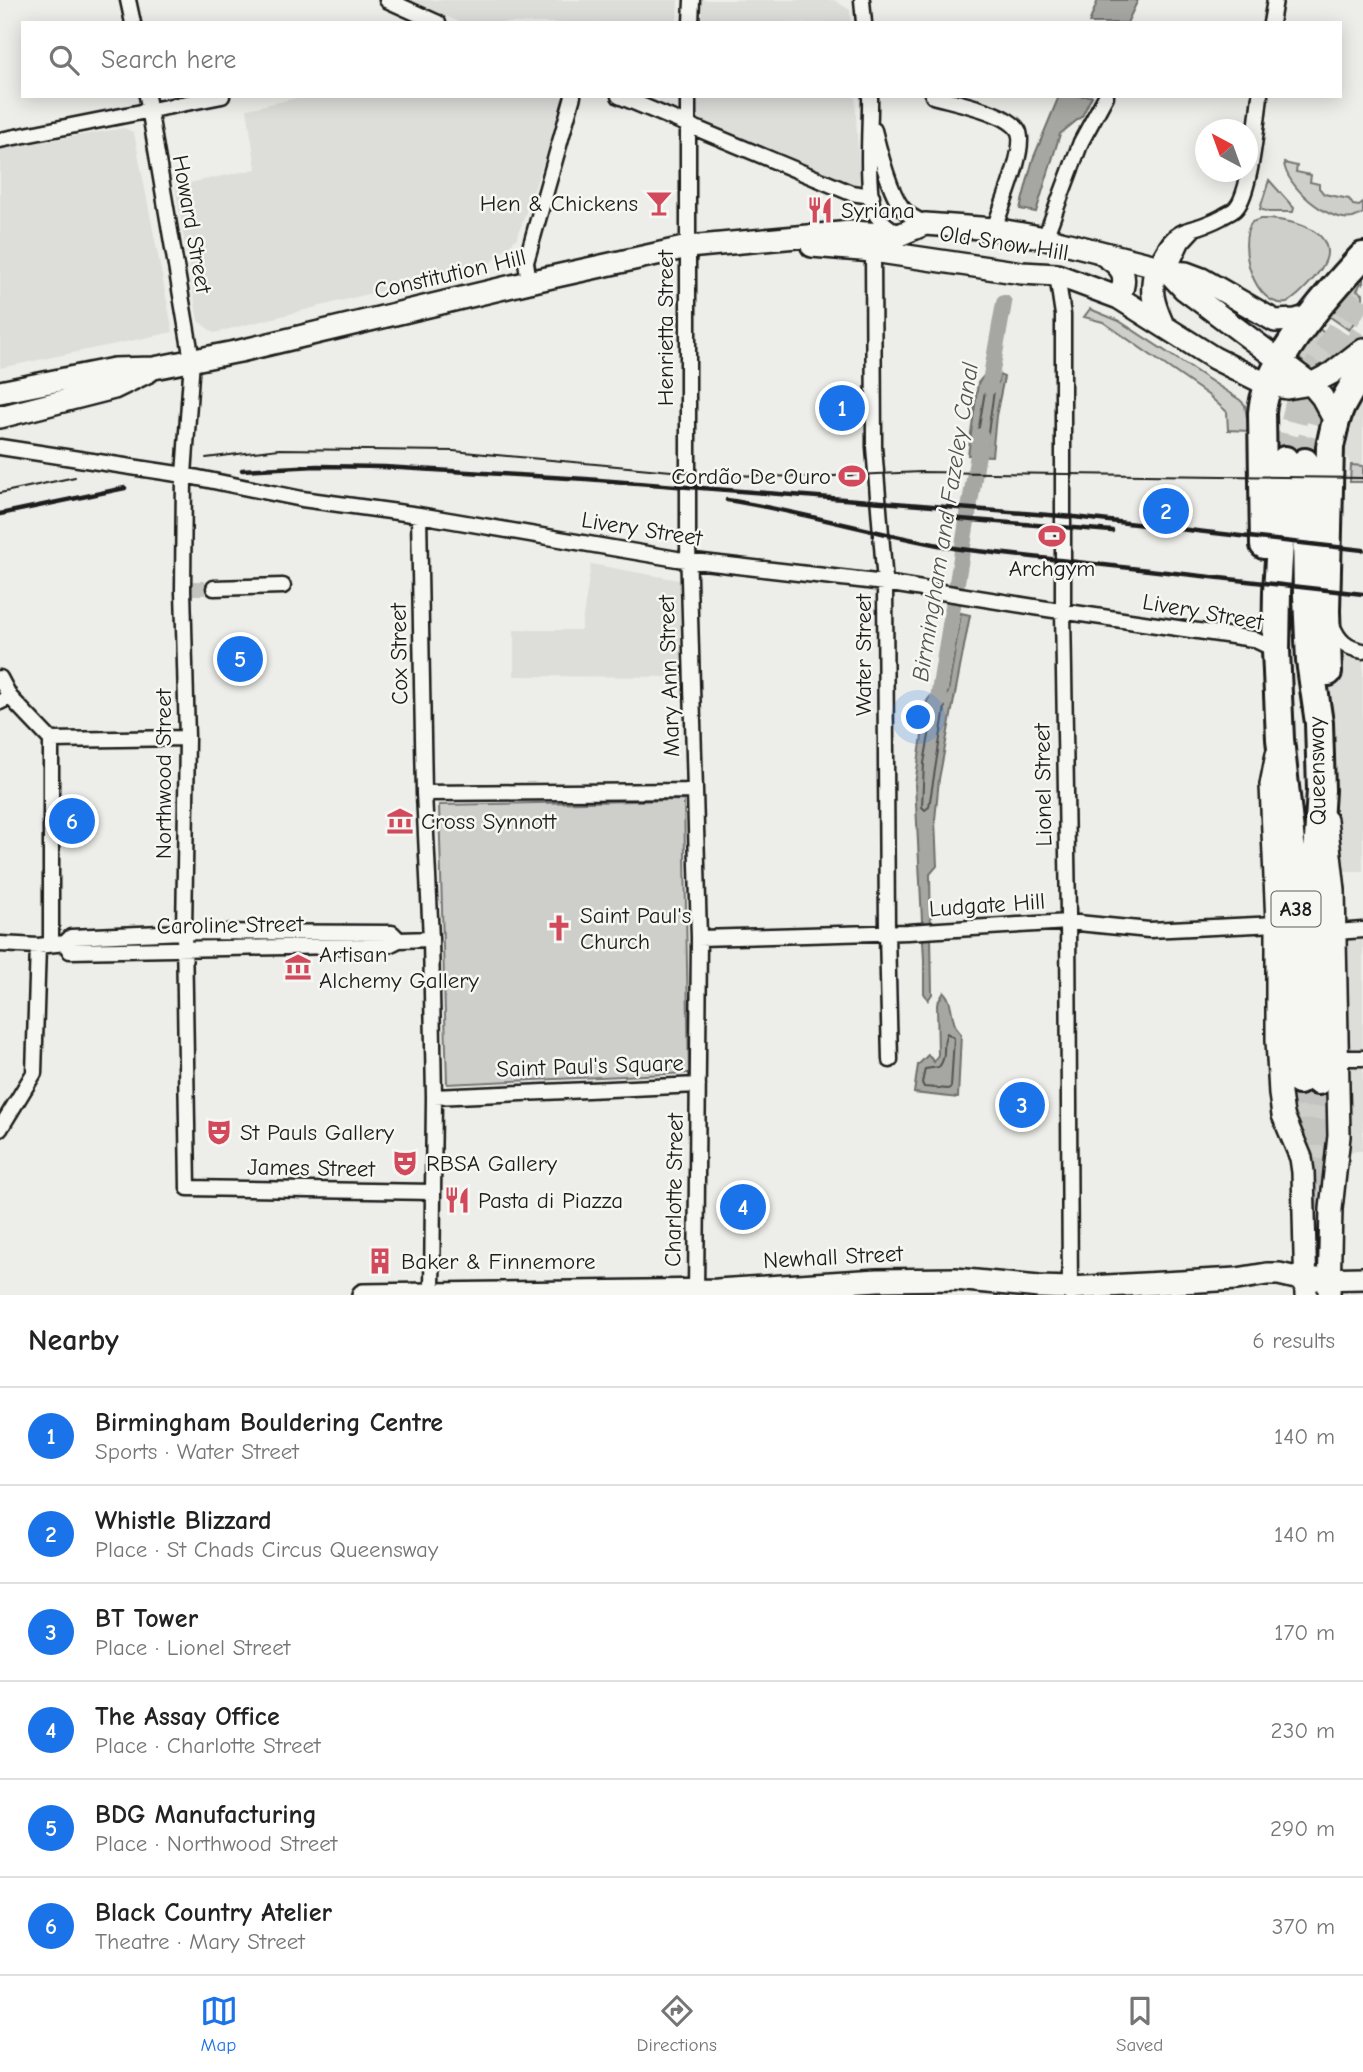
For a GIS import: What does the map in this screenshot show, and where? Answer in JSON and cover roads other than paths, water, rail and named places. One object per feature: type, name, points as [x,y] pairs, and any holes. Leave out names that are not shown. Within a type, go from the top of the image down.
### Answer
[{"type":"highway","points":[[1276,650],[1264,591],[1262,413],[1268,385],[1280,361],[1312,315],[1363,256]]},
{"type":"highway","points":[[1319,723],[1329,691],[1326,611],[1333,434],[1342,406],[1357,383],[1363,366]]},
{"type":"highway","name":"Queensway","points":[[1276,650],[1277,592],[1295,461],[1309,648],[1319,723],[1321,790],[1309,1081],[1296,890],[1280,739]]},
{"type":"highway","name":"A38","points":[[1276,650],[1280,739]]},
{"type":"main road","name":"Constitution Hill","points":[[0,392],[114,369],[154,368],[295,339],[528,282],[688,247],[851,232],[900,235],[925,224],[1019,233]]},
{"type":"main road","name":"Old Snow Hill","points":[[1019,233],[1186,273],[1202,279],[1275,321],[1296,320],[1312,315]]},
{"type":"main road","name":"Constitution Hill","points":[[900,235],[913,243],[978,252],[998,269]]},
{"type":"main road","name":"Constitution Hill","points":[[761,240],[873,251]]},
{"type":"main road","name":"Old Snow Hill","points":[[873,251],[1022,273],[1057,275],[1119,298],[1214,358],[1268,385]]},
{"type":"main road","points":[[1101,253],[1115,262],[1122,271],[1125,282],[1119,298]]},
{"type":"main road","points":[[1162,323],[1152,297],[1152,284],[1162,269],[1184,289],[1311,384],[1322,397],[1333,434]]},
{"type":"main road","points":[[1268,385],[1287,388],[1311,384],[1332,373],[1363,349]]},
{"type":"main road","name":"Constitution Hill","points":[[0,417],[114,388],[154,368]]},
{"type":"main road","name":"Constitution Hill","points":[[0,409],[62,400]]},
{"type":"main road","points":[[1280,739],[1271,785],[1277,924],[1277,1041],[1283,1115],[1301,1158],[1303,1172],[1307,1256],[1305,1287]]},
{"type":"main road","points":[[1321,790],[1333,871],[1336,932],[1339,1136],[1331,1209],[1329,1287]]},
{"type":"main road","name":"Newhall Street","points":[[363,1295],[696,1292],[878,1280],[954,1287],[1039,1287],[1070,1291],[1279,1274],[1305,1287],[1329,1287],[1363,1278]]},
{"type":"street","points":[[128,0],[133,21]]},
{"type":"street","points":[[387,0],[434,21]]},
{"type":"street","points":[[691,21],[692,0]]},
{"type":"street","points":[[862,0],[864,21]]},
{"type":"street","points":[[1271,21],[1275,0]]},
{"type":"street","points":[[0,140],[148,103],[201,98]]},
{"type":"street","points":[[528,282],[526,262],[572,98]]},
{"type":"street","points":[[624,98],[851,193],[872,196]]},
{"type":"street","name":"Henrietta Street","points":[[688,98],[689,561]]},
{"type":"street","points":[[870,98],[868,162],[872,196],[877,217],[900,235]]},
{"type":"street","points":[[939,98],[1003,118],[1018,130],[1021,141],[1018,156],[994,229]]},
{"type":"street","points":[[1045,238],[1082,142],[1105,98]]},
{"type":"street","points":[[1162,269],[1167,242],[1176,234],[1236,208],[1246,189],[1260,98]]},
{"type":"street","name":"Howard Street","points":[[148,103],[192,360]]},
{"type":"street","points":[[871,119],[897,199],[905,212],[925,224]]},
{"type":"street","name":"Water Street","points":[[873,251],[874,447],[886,583],[885,1037],[890,1060]]},
{"type":"street","name":"Lionel Street","points":[[1057,275],[1063,315],[1063,611],[1070,1291]]},
{"type":"street","name":"Northwood Street","points":[[188,1188],[184,947],[187,589],[184,475],[192,360]]},
{"type":"street","name":"Livery Street","points":[[0,447],[184,475],[302,499],[419,515],[689,561],[886,583],[1253,639],[1276,650]]},
{"type":"street","name":"Cox Street","points":[[419,515],[425,793]]},
{"type":"street","name":"Mary Ann Street","points":[[689,561],[695,791]]},
{"type":"street","points":[[214,588],[283,586]]},
{"type":"street","points":[[1326,611],[1338,639],[1348,647],[1363,651]]},
{"type":"street","points":[[0,678],[5,700],[51,740],[187,738]]},
{"type":"street","points":[[0,1129],[34,1073],[51,944],[51,740]]},
{"type":"street","points":[[428,1294],[434,1097],[425,793],[695,791]]},
{"type":"street","name":"Saint Paul's Square","points":[[434,1097],[698,1085],[699,938],[695,791]]},
{"type":"street","name":"Ludgate Hill","points":[[699,938],[937,931],[1068,922],[1149,930],[1277,924]]},
{"type":"street","points":[[1336,932],[1363,930]]},
{"type":"street","name":"Caroline Street","points":[[0,944],[51,944],[71,937],[184,932],[392,933],[399,940]]},
{"type":"street","name":"Caroline Street","points":[[51,944],[70,951],[389,945],[399,940],[431,939]]},
{"type":"street","points":[[1336,1058],[1363,1058]]},
{"type":"street","name":"Charlotte Street","points":[[696,1292],[698,1085]]},
{"type":"street","name":"James Street","points":[[188,1188],[433,1192]]},
{"type":"water","points":[[1098,0],[1138,0],[1128,21],[1090,21]]},
{"type":"water","points":[[1058,98],[1091,98],[1082,116],[1060,134],[1036,212],[1020,209],[1033,159]]},
{"type":"water","points":[[992,366],[995,382],[998,383],[999,375],[1004,377],[992,456],[968,455],[978,383]]},
{"type":"water","points":[[961,613],[970,615],[939,779],[935,820],[937,866],[930,874],[932,994],[928,1000],[924,993],[915,784],[927,701],[940,684],[943,698],[948,693]]},
{"type":"water","points":[[944,992],[950,1002],[957,1030],[961,1034],[958,1098],[914,1093],[918,1065],[928,1055],[934,1062],[938,1055],[937,1004]]},
{"type":"waterway","name":"Birmingham and Fazeley Canal","points":[[989,387],[1004,303]]},
{"type":"waterway","name":"Birmingham and Fazeley Canal","points":[[937,704],[981,436]]},
{"type":"tunnel","points":[[1285,460],[1300,395],[1363,291]]},
{"type":"tunnel","points":[[1305,462],[1318,412],[1363,334]]},
{"type":"tunnel","points":[[191,588],[214,588]]},
{"type":"tunnel","points":[[1299,1081],[1305,1168]]},
{"type":"tunnel","points":[[1318,1081],[1320,1286]]},
{"type":"tram line","points":[[206,458],[279,449],[453,451],[704,474],[761,476],[812,477],[921,472],[1363,478]]},
{"type":"tram line","points":[[0,493],[75,477]]},
{"type":"railway","points":[[242,470],[317,466],[384,467],[586,479],[1074,517],[1363,550]]},
{"type":"railway","points":[[0,514],[125,488]]},
{"type":"railway","points":[[727,500],[960,549],[1363,594]]},
{"type":"railway","points":[[948,518],[1112,531]]},
{"type":"place","name":"Hen & Chickens","points":[[659,203]]},
{"type":"place","name":"Syriana","points":[[820,210]]},
{"type":"place","name":"Birmingham Bouldering Centre","points":[[842,408]]},
{"type":"place","name":"Cordão De Ouro","points":[[852,476]]},
{"type":"place","name":"Whistle Blizzard","points":[[1166,511]]},
{"type":"place","name":"Archgym","points":[[1052,536]]},
{"type":"place","name":"BDG Manufacturing","points":[[240,659]]},
{"type":"place","name":"Black Country Atelier","points":[[72,821]]},
{"type":"place","name":"Cross Synnott","points":[[400,821]]},
{"type":"place","name":"Saint Paul's Church","points":[[559,928]]},
{"type":"place","name":"Artisan Alchemy Gallery","points":[[298,967]]},
{"type":"place","name":"BT Tower","points":[[1022,1105]]},
{"type":"place","name":"St Pauls Gallery","points":[[219,1132]]},
{"type":"place","name":"RBSA Gallery","points":[[405,1163]]},
{"type":"place","name":"Pasta di Piazza","points":[[457,1200]]},
{"type":"place","name":"The Assay Office","points":[[743,1207]]},
{"type":"place","name":"Baker & Finnemore","points":[[380,1261]]}]
